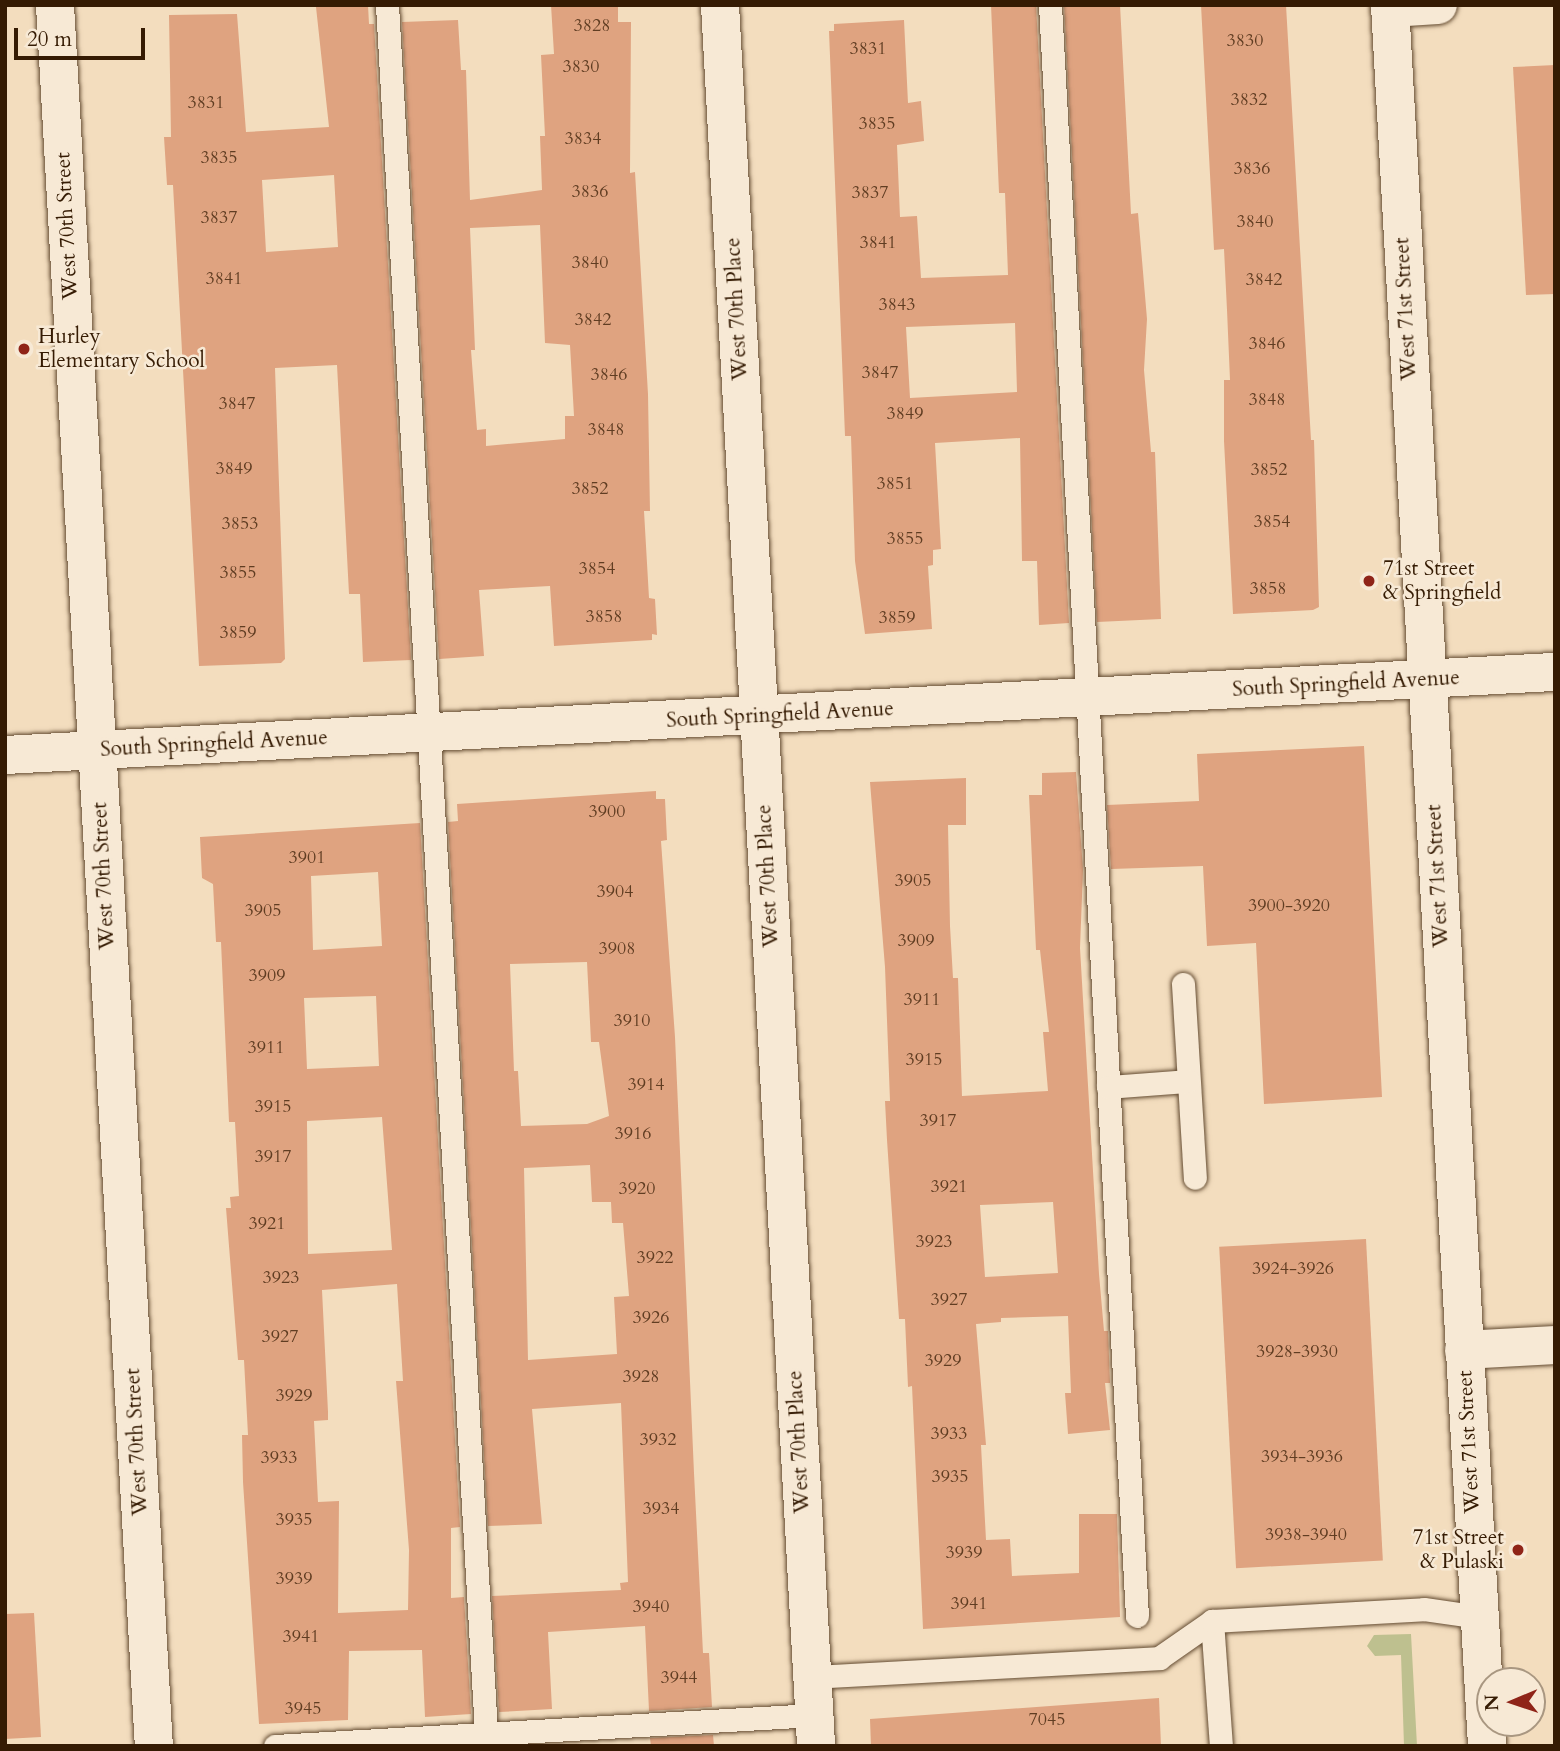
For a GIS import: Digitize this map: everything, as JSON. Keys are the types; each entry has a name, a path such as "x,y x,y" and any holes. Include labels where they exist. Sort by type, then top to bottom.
{"street":[{"name":"West 70th Street","path":"55,5 154,1746"},
{"name":"West 70th Place","path":"720,5 815,1731"},
{"path":"1390,7 1438,5"},
{"name":"West 71st Street","path":"1390,7 1488,1746"},
{"name":"South Springfield Avenue","path":"5,755 1555,672"},
{"path":"1464,1350 1555,1345"}],"lane":[{"path":"387,5 486,1733"},
{"path":"1050,5 1137,1616"},
{"path":"1183,984 1195,1178"},
{"path":"1108,1087 1188,1081"},
{"path":"812,1677 1159,1658 1212,1621 1424,1609 1480,1618"},
{"path":"1212,1621 1221,1746"},
{"path":"275,1746 405,1742 486,1733 588,1737 815,1731"}],"green space":[{"path":"1411,1634 1417,1746 1404,1746 1401,1655 1375,1656 1367,1646 1374,1635"}],"building":[{"path":"368,5 369,24 374,24 411,660 363,662 360,594 349,594 337,365 275,368 285,659 281,663 199,666 173,185 167,185 164,137 171,137 169,15 237,14 246,132 329,127 316,7","holes":["334,175 338,247 266,252 262,180"]},
{"path":"551,5 618,5 618,22 631,22 630,173 635,172 648,394 650,511 644,511 649,598 655,599 657,635 652,634 652,640 554,646 550,586 479,590 484,656 439,659 402,22 458,20 461,70 466,70 470,200 542,190 540,136 545,136 541,55 554,54","holes":["540,225 545,343 570,345 574,416 565,416 565,439 486,446 486,429 477,430 471,350 475,350 470,228"]},
{"path":"991,5 1036,5 1069,623 1039,625 1037,561 1022,561 1020,438 935,443 941,549 933,550 933,565 928,566 932,629 865,634 855,561 851,436 845,436 829,31 834,31 834,24 904,20 908,103 921,101 924,141 897,145 900,217 917,216 921,278 1008,275 1005,193 999,193","holes":["1015,323 1017,392 910,398 906,327"]},
{"path":"1064,5 1120,5 1131,214 1138,213 1147,319 1144,370 1151,452 1155,452 1161,619 1097,622"},
{"path":"1201,5 1286,5 1311,440 1314,440 1319,607 1313,610 1233,614 1224,441 1224,380 1230,380 1224,249 1214,250"},
{"path":"1555,65 1555,294 1526,295 1513,67"},
{"path":"1364,746 1382,1097 1264,1104 1256,943 1207,946 1203,866 1111,869 1107,805 1199,801 1197,754"},
{"path":"1076,772 1083,870 1080,948 1099,1274 1104,1331 1108,1331 1110,1383 1105,1383 1110,1430 1068,1434 1065,1393 1071,1393 1068,1316 1001,1318 1001,1322 976,1324 986,1445 981,1445 986,1540 1010,1539 1012,1576 1079,1573 1079,1514 1117,1514 1120,1617 923,1629 912,1386 908,1387 905,1319 899,1319 887,1140 885,1101 890,1101 885,967 870,782 966,778 966,825 948,825 950,926 953,978 958,978 962,1096 1048,1091 1043,1032 1049,1032 1040,950 1036,950 1029,795 1042,795 1042,773","holes":["1053,1202 1058,1273 985,1277 980,1205"]},
{"path":"656,791 656,799 665,799 667,840 661,841 675,1037 703,1653 709,1653 712,1707 649,1711 645,1626 548,1632 552,1709 499,1712 492,1596 621,1590 620,1583 628,1582 621,1403 532,1409 542,1524 488,1526 448,822 458,821 457,804","holes":["587,962 591,1042 599,1042 609,1116 587,1124 521,1126 518,1071 514,1071 510,964","590,1165 592,1202 611,1202 612,1223 623,1223 629,1296 614,1297 617,1354 528,1360 524,1168"]},
{"path":"420,823 460,1527 451,1528 451,1598 464,1597 471,1714 425,1717 422,1650 349,1651 348,1720 259,1724 243,1482 242,1435 248,1435 244,1360 238,1360 226,1208 231,1208 230,1197 239,1196 235,1122 229,1122 221,942 216,942 213,884 202,878 200,837","holes":["378,872 382,946 313,950 311,876","376,996 379,1066 307,1069 304,998","382,1117 392,1250 308,1254 307,1121","397,1284 403,1381 396,1381 409,1550 408,1610 338,1613 339,1501 318,1502 314,1421 328,1420 322,1290"]},
{"path":"1366,1239 1383,1561 1236,1568 1219,1247"},
{"path":"34,1613 41,1737 5,1739 5,1614"},
{"path":"1159,1698 1161,1746 871,1746 870,1719"},
{"path":"713,1735 714,1746 651,1746 650,1738"}],"place":[{"name":"Hurley Elementary School","path":"24,349"},
{"name":"71st Street & Springfield","path":"1369,581"},
{"name":"71st Street & Pulaski","path":"1518,1550"}]}
